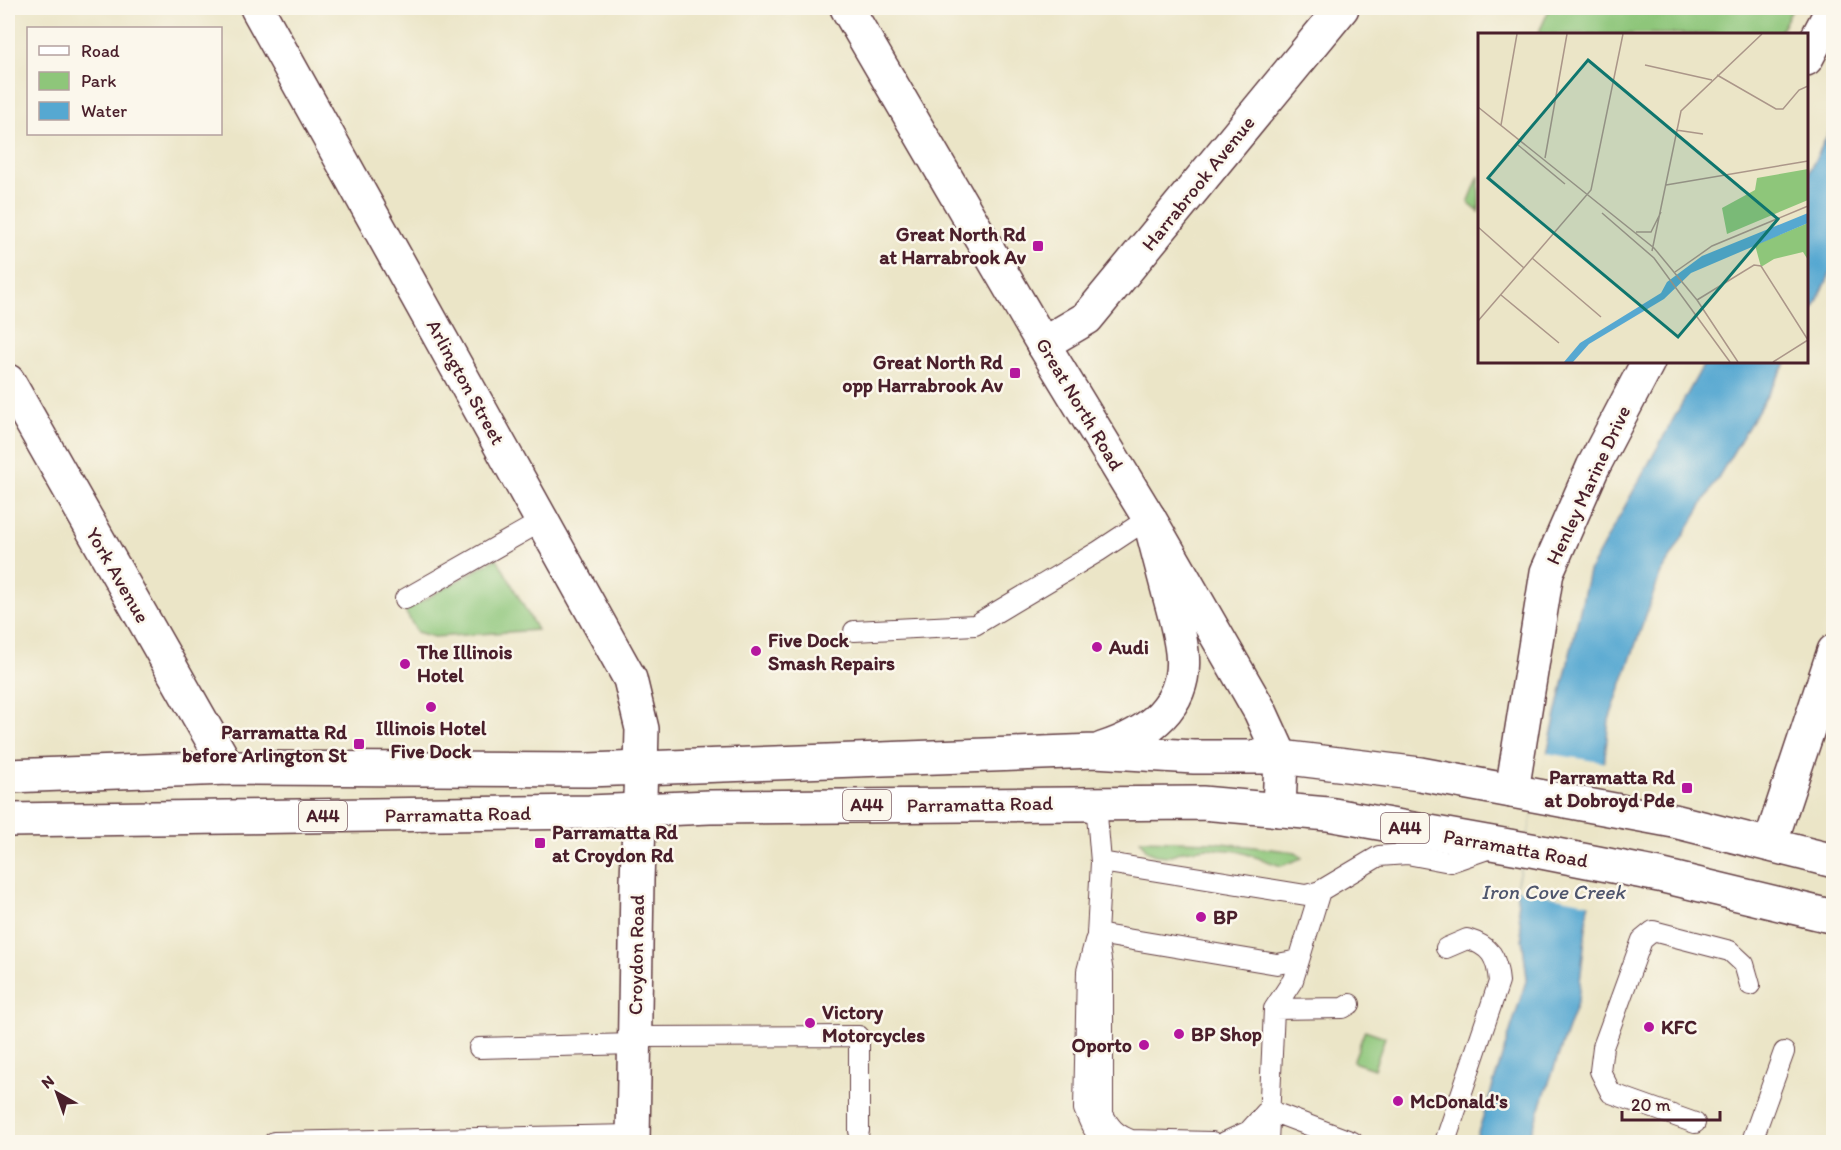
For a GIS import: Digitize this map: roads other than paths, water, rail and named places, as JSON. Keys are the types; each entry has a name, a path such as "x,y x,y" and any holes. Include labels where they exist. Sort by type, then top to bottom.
{"main road":[{"name":"Arlington Street","path":"257,8 630,679 642,729 641,767"},
{"name":"Great North Road","path":"847,8 1043,345 1149,518 1260,711 1281,757 1279,810"},
{"name":"Harrabrook Avenue","path":"1043,345 1087,318 1342,8"},
{"path":"1808,55 1833,8"},
{"name":"Henley Marine Drive","path":"1526,794 1547,572 1593,467 1647,363"},
{"name":"York Avenue","path":"8,381 228,768"},
{"path":"1095,751 1122,742 1149,727 1163,715 1175,699 1182,677 1178,626 1149,518"},
{"path":"1770,844 1833,651"},
{"path":"8,776 228,768 588,770 1095,751 1194,757 1281,757 1420,774 1674,821 1833,861"},
{"name":"Croydon Road","path":"633,1139 641,767"},
{"name":"Parramatta Road","path":"8,820 710,807 1202,803 1328,814 1659,875 1833,917"}],"lane":[{"path":"854,632 975,625 1099,551 1149,518"},
{"path":"405,599 542,521"},
{"path":"1096,803 1101,862 1097,934 1103,973 1103,1114 1109,1127 1119,1135 1131,1140 1212,1143"},
{"path":"1101,862 1306,896 1320,891 1379,856 1407,854 1450,862 1516,848"},
{"path":"1268,1143 1274,1008 1293,980 1320,891"},
{"path":"1695,1123 1611,1093 1600,1071 1603,1047 1642,940 1653,932 1730,951 1744,964 1750,985"},
{"path":"1097,934 1277,964 1299,960"},
{"path":"1097,934 1087,971 1084,1109 1090,1125 1102,1143"},
{"path":"1445,1143 1499,982 1498,967 1491,953 1481,943 1467,939 1446,948"},
{"path":"1274,1008 1343,1008 1350,1004"},
{"path":"480,1048 635,1041 859,1036 859,1131"},
{"path":"1755,1143 1753,1138 1784,1052"},
{"path":"1225,1143 1249,1131 1268,1110"},
{"path":"1268,1110 1353,1143"},
{"path":"274,1143 633,1139"}],"water":[{"path":"1833,124 1833,268 1808,320 1808,174"},
{"name":"Iron Cove Creek","path":"1704,363 1786,363 1660,575 1609,720 1578,1000 1528,1142 1475,1142 1527,978 1516,889 1589,571"}],"place":[{"name":"Great North Rd at Harrabrook Av","path":"1038,246"},
{"name":"Great North Rd opp Harrabrook Av","path":"1015,373"},
{"name":"Audi","path":"1097,647"},
{"name":"Five Dock Smash Repairs","path":"756,651"},
{"name":"The Illinois Hotel","path":"405,664"},
{"name":"Illinois Hotel Five Dock","path":"431,707"},
{"name":"Parramatta Rd before Arlington St","path":"359,744"},
{"name":"Parramatta Rd at Dobroyd Pde","path":"1687,788"},
{"name":"Parramatta Rd at Croydon Rd","path":"540,843"},
{"name":"BP","path":"1201,917"},
{"name":"Victory Motorcycles","path":"810,1023"},
{"name":"KFC","path":"1649,1027"},
{"name":"BP Shop","path":"1179,1034"},
{"name":"Oporto","path":"1144,1045"},
{"name":"McDonald's","path":"1398,1101"}]}
